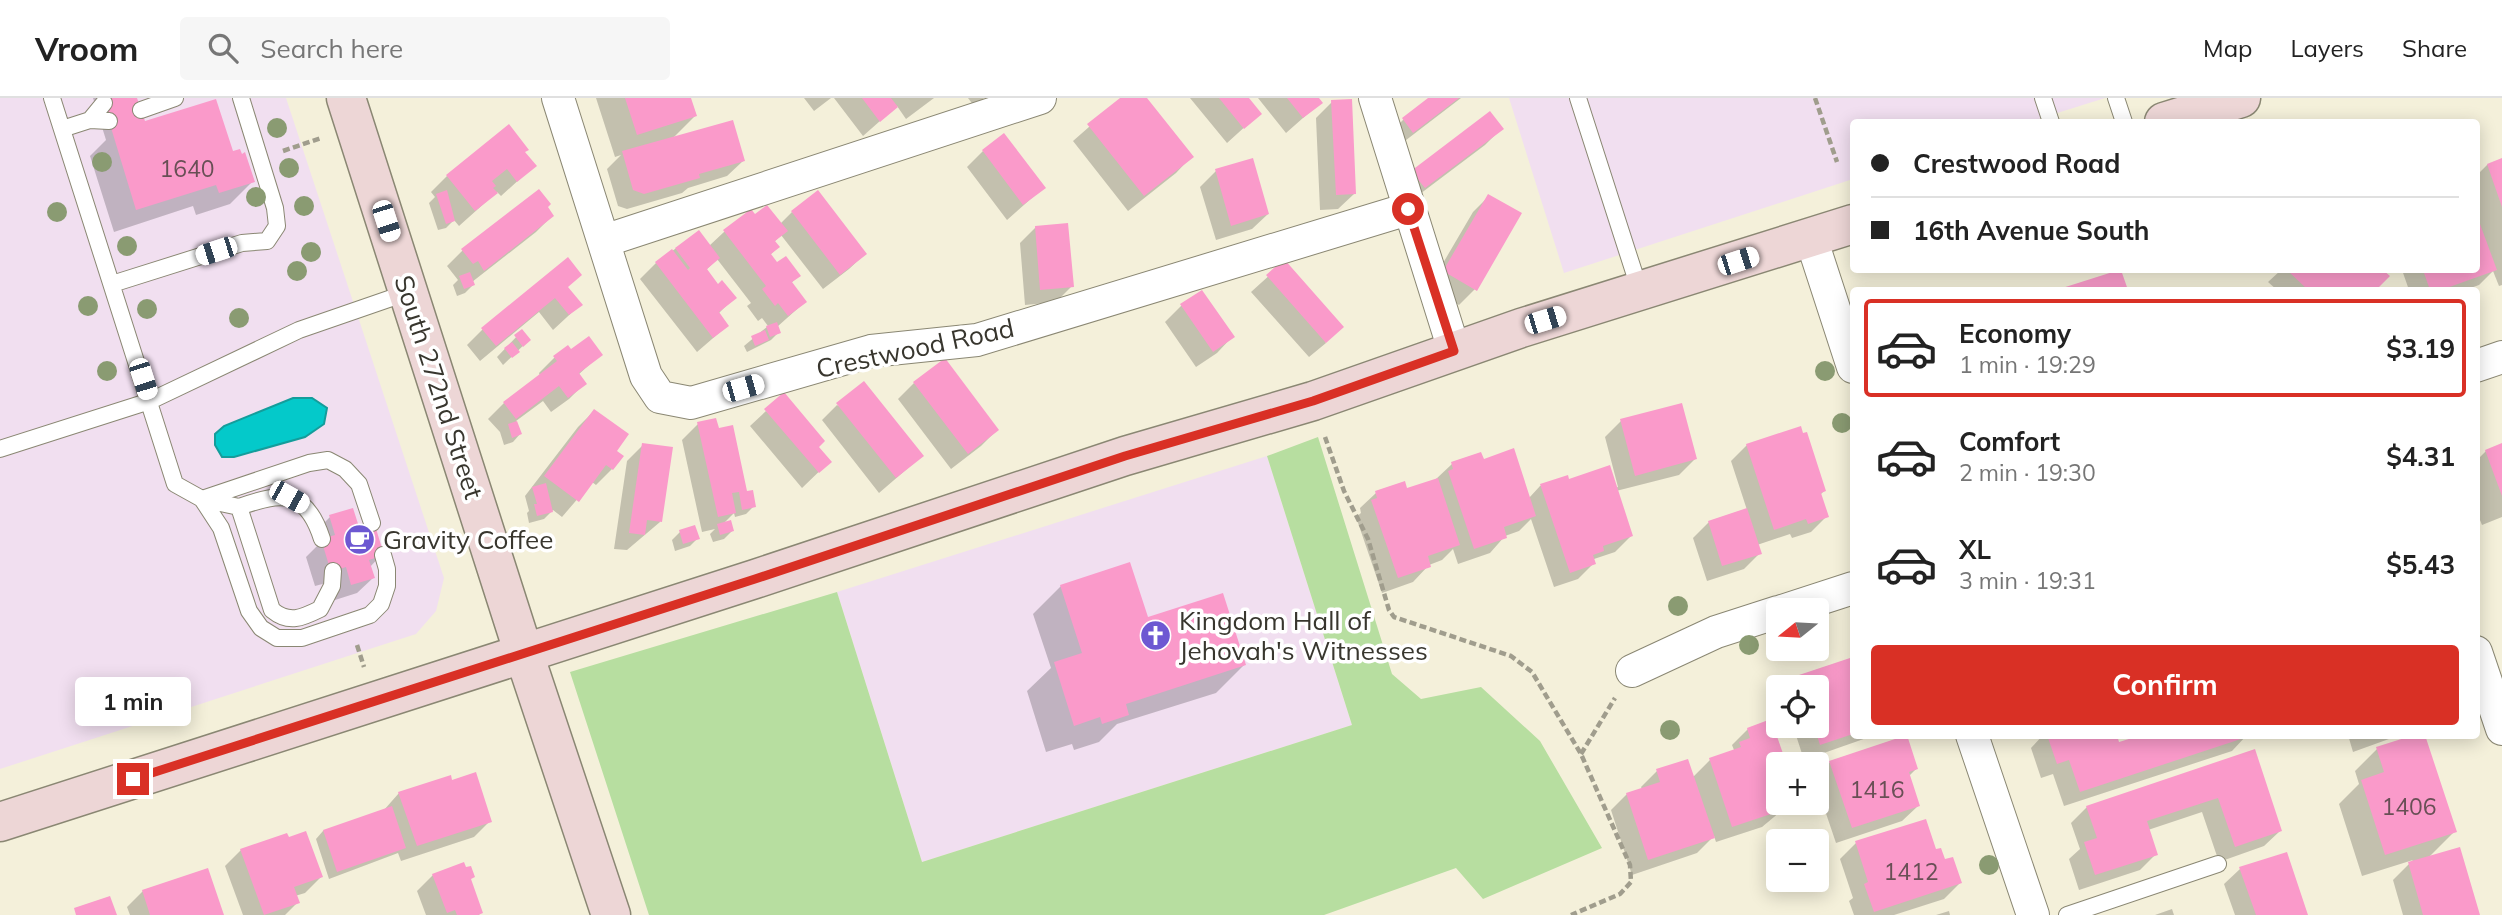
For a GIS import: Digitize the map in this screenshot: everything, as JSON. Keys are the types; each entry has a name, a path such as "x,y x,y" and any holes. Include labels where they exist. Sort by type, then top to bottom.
{"main road":[{"path":"2174,119 2241,98"},
{"name":"South 272nd Street","path":"349,105 524,654 611,915"},
{"path":"0,822 524,654 1125,456 1313,401 1454,351 1850,225"}],"street":[{"name":"Crestwood Road","path":"558,98 646,376 660,397 691,403 871,351 977,340 1408,209"},
{"path":"604,241 1040,98"},
{"path":"1375,98 1454,351"},
{"path":"1811,238 1850,358"},
{"path":"2480,365 2502,358"},
{"path":"1821,598 1850,589"},
{"path":"1632,671 1716,632 1766,616"},
{"path":"2480,664 2502,729"},
{"path":"1973,739 2032,915"}],"lane":[{"path":"52,98 175,484 202,499 239,507 273,496 289,497 306,506 317,520 323,539"},
{"path":"141,110 175,98"},
{"path":"112,284 242,243 267,241 277,226 275,208 241,98"},
{"path":"1578,98 1640,291"},
{"path":"2043,98 2051,119"},
{"path":"2116,98 2123,119"},
{"path":"90,120 104,103"},
{"path":"62,129 90,120 109,121"},
{"path":"0,449 150,401 299,330 409,292"},
{"path":"202,499 309,463 328,460 345,469 359,484 372,523"},
{"path":"202,499 221,528 249,611 261,628 277,639 302,638 370,615 381,604 387,586 387,569 383,555"},
{"path":"239,507 272,610 281,617 294,619 320,609 332,586 333,571"},
{"path":"2067,915 2218,864"}],"path":[{"path":"1815,98 1837,162"},
{"path":"259,158 349,105"},
{"path":"1313,401 1344,491 1368,539 1389,610 1394,617 1511,656 1532,672 1581,754 1630,865 1631,882 1620,894 1571,915"},
{"path":"1581,754 1632,671"}],"shaded area":[{"path":"0,98 286,98 444,578 436,611 416,634 0,769"},
{"path":"1509,98 2105,98 2038,119 1850,119 1850,180 1564,273"},
{"path":"1267,456 1352,725 922,862 837,592"}],"green space":[{"path":"1318,437 1392,674 1421,699 1481,687 1540,741 1602,848 1483,899 1456,868 1324,915 649,915 570,672 837,592 922,862 1352,725 1267,456"}],"water":[{"path":"293,398 312,398 327,408 324,424 305,437 234,457 222,457 215,445 215,434 224,426"}],"building":[{"path":"102,98 137,98 145,121 216,99 233,151 240,149 242,154 245,152 255,182 219,193 216,185 136,210"},
{"path":"625,98 691,98 697,116 637,135"},
{"path":"862,98 891,98 898,107 880,122"},
{"path":"1120,98 1147,98 1194,157 1144,196 1087,124"},
{"path":"1219,98 1249,98 1262,114 1244,129"},
{"path":"1287,98 1319,98 1323,103 1303,118"},
{"path":"1428,98 1459,98 1413,133 1402,118"},
{"path":"1352,99 1356,194 1336,195 1331,100"},
{"path":"1490,111 1504,129 1425,188 1411,171"},
{"path":"733,120 745,161 699,174 700,178 644,194 633,190 622,151"},
{"path":"509,124 529,150 525,152 537,166 517,182 507,169 492,181 496,186 493,188 498,193 475,211 446,175"},
{"path":"1004,133 1046,188 1023,205 982,150"},
{"path":"1253,158 1269,214 1231,226 1215,169"},
{"path":"2502,158 2502,207 2487,164"},
{"path":"539,189 551,204 548,207 554,216 484,271 478,261 473,264 461,249"},
{"path":"447,190 455,221 446,224 436,194"},
{"path":"818,190 867,254 840,275 791,211"},
{"path":"1488,194 1522,213 1477,291 1443,271"},
{"path":"767,205 788,231 775,241 780,247 771,254 777,262 786,256 801,276 792,282 807,302 788,316 778,303 775,306 762,289 766,286 723,230 751,209 755,214"},
{"path":"1068,223 1074,287 1040,290 1035,226"},
{"path":"2480,224 2497,270 2449,287 2429,287 2424,273 2480,273"},
{"path":"699,230 720,258 707,269 718,284 722,280 737,298 719,312 729,326 713,338 655,262 672,249 688,270 690,268 675,248"},
{"path":"568,257 582,275 568,287 583,305 569,315 555,298 496,346 481,328"},
{"path":"1284,259 1344,327 1326,343 1266,275"},
{"path":"470,272 475,285 464,289 459,276"},
{"path":"2110,273 2122,273 2127,287 2065,287"},
{"path":"2290,273 2386,273 2390,276 2379,287 2305,287"},
{"path":"1202,290 1235,337 1213,352 1180,304"},
{"path":"777,322 781,333 770,337 766,326"},
{"path":"522,329 531,340 523,347 514,335"},
{"path":"765,330 769,340 755,346 751,336"},
{"path":"589,336 603,355 579,373 587,384 568,398 559,386 516,419 503,402 557,361 553,356 568,345 571,349"},
{"path":"512,342 520,352 512,358 504,348"},
{"path":"945,358 999,430 968,454 913,382"},
{"path":"864,381 924,456 896,478 836,403"},
{"path":"784,392 825,441 819,447 832,462 819,473 764,409"},
{"path":"1682,403 1697,459 1635,476 1620,419"},
{"path":"594,409 629,434 617,451 624,456 613,470 606,465 579,502 544,476"},
{"path":"716,418 719,428 733,425 747,491 753,490 756,507 742,510 739,492 732,493 736,513 718,517 697,422"},
{"path":"517,421 522,434 512,438 508,424"},
{"path":"1801,426 1803,433 1807,432 1826,491 1821,493 1829,517 1808,524 1806,519 1774,530 1746,444"},
{"path":"642,443 673,447 662,522 647,520 645,535 629,533"},
{"path":"2502,443 2502,496 2485,450"},
{"path":"1514,448 1536,516 1504,527 1507,538 1474,549 1448,471 1453,469 1451,462 1481,452 1484,459"},
{"path":"1610,465 1633,536 1603,546 1604,551 1593,555 1596,564 1570,573 1540,484 1568,475 1569,479"},
{"path":"1438,478 1460,545 1428,556 1431,567 1398,578 1371,500 1377,498 1375,491 1405,481 1407,488"},
{"path":"546,483 553,512 537,516 532,487"},
{"path":"353,508 359,527 374,522 384,555 369,560 375,578 351,585 346,567 331,572 321,539 335,535 329,515"},
{"path":"1747,508 1762,554 1722,566 1708,521"},
{"path":"731,520 734,531 720,535 717,524"},
{"path":"695,525 700,539 683,544 679,530"},
{"name":"Kingdom Hall of Jehovah's Witnesses","path":"1130,562 1148,617 1223,593 1246,665 1126,704 1129,715 1102,724 1100,717 1074,726 1054,662 1082,653 1060,585"},
{"path":"1850,658 1850,735 1820,745 1818,738 1829,738 1829,675 1799,675"},
{"path":"1766,721 1766,738 1778,738 1782,752 1766,752 1768,815 1732,827 1709,758 1741,747 1739,742 1750,738 1747,728"},
{"path":"1895,739 1908,739 1918,769 1909,772 1920,806 1852,828 1829,761"},
{"path":"2048,739 2118,739 2119,742 2129,739 2241,739 2080,792 2069,760 2057,764"},
{"path":"2401,739 2426,739 2457,832 2385,855 2361,780 2384,772 2376,747"},
{"path":"2255,749 2282,831 2235,847 2218,798 2147,821 2158,855 2095,875 2084,842 2097,838 2086,806"},
{"path":"1688,759 1715,838 1648,860 1626,793 1660,782 1656,769"},
{"path":"476,772 492,822 417,846 398,792 451,775 452,780"},
{"path":"392,806 406,848 337,872 323,830"},
{"path":"1926,819 1936,849 1941,848 1945,859 1953,857 1962,883 1874,912 1864,884 1868,882 1855,841"},
{"path":"306,831 323,877 294,887 300,903 264,915 240,849 287,833 289,837"},
{"path":"2460,847 2480,915 2423,915 2408,862"},
{"path":"2287,852 2308,915 2256,915 2239,867"},
{"path":"464,862 466,867 471,866 475,877 471,879 483,913 478,915 457,915 455,910 447,913 432,874"},
{"path":"208,868 224,915 150,915 142,890"},
{"path":"110,896 117,915 76,915 74,908"}],"place":[{"name":"Gravity Coffee","path":"360,539"},
{"name":"Kingdom Hall of Jehovah's Witnesses","path":"1156,635"}],"route":[{"path":"133,779 550,646 1125,456 1313,401 1454,351 1408,209"}]}
